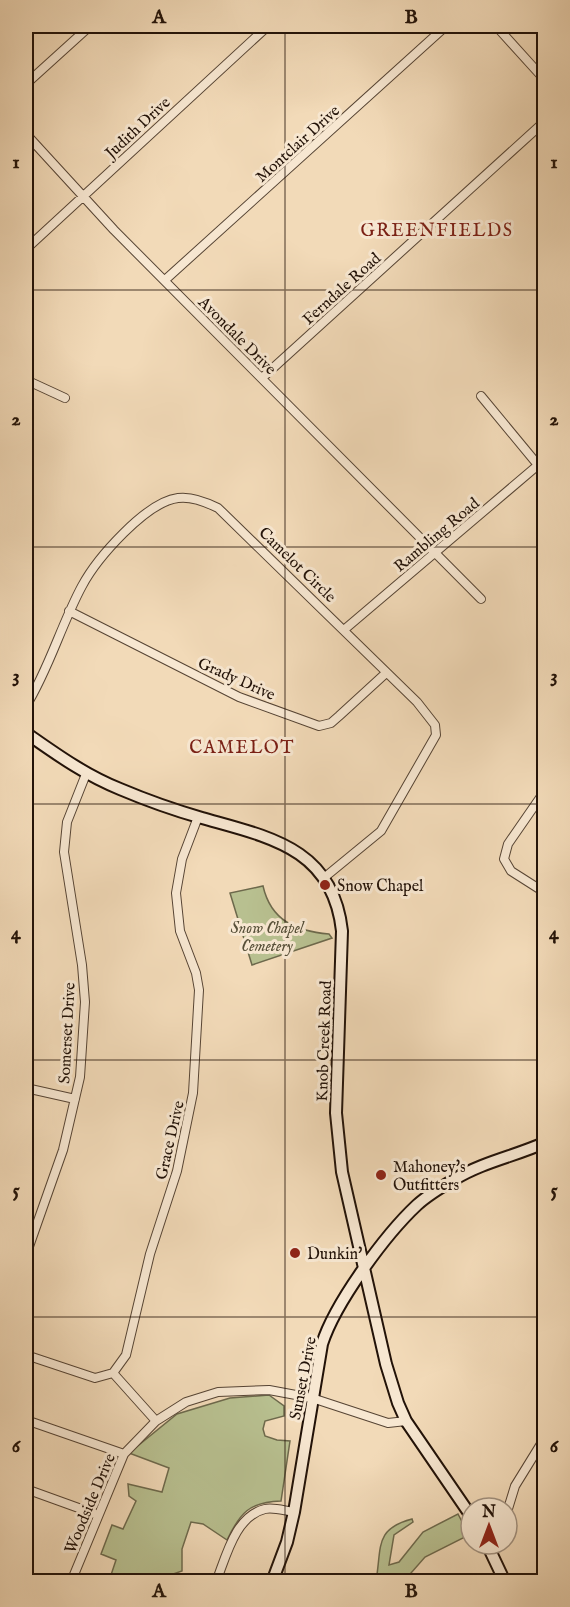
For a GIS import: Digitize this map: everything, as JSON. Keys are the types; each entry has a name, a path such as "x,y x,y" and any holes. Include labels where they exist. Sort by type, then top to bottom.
{"main road":[{"name":"Knob Creek Road","path":"26,733 86,774 198,817 288,845 325,877 337,904 342,931 336,1113 342,1172 366,1268 386,1365 406,1421 459,1498"},
{"name":"Sunset Drive","path":"272,1581 288,1542 322,1344 329,1321 366,1268 418,1203 481,1166 544,1143"},
{"path":"493,1556 505,1581"}],"street":[{"path":"26,84 90,26"},
{"name":"Judith Drive","path":"26,249 268,26"},
{"name":"Montclair Drive","path":"165,280 446,26"},
{"path":"496,26 544,79"},
{"name":"Ferndale Road","path":"262,378 544,122"},
{"name":"Avondale Drive","path":"26,134 114,230 481,599"},
{"path":"26,380 65,398"},
{"path":"480,396 541,462"},
{"name":"Rambling Road","path":"345,629 541,462"},
{"name":"Camelot Circle","path":"26,706 40,684 69,611 84,582 130,528 155,505 180,498 204,502 231,517 345,629 427,713 435,725 436,735 381,831 325,877"},
{"name":"Grady Drive","path":"69,611 239,697 319,726 331,723 386,673"},
{"name":"Somerset Drive","path":"26,1255 63,1150 80,1077 85,1002 82,965 64,852 64,836 86,774"},
{"path":"544,792 512,838 504,859 517,876 544,892"},
{"name":"Grace Drive","path":"113,1373 126,1355 150,1254 177,1171 190,1111 199,990 196,973 180,931 176,893 182,859 198,817"},
{"path":"26,1088 75,1099"},
{"path":"26,1355 84,1375 95,1377 113,1373 156,1421"},
{"name":"Woodside Drive","path":"71,1581 124,1454 156,1421 186,1402 218,1392 269,1390 312,1398 388,1423 406,1421"},
{"path":"26,1419 124,1454"},
{"path":"512,1496 515,1485 544,1439"},
{"path":"26,1489 98,1515"},
{"path":"216,1581 238,1530 246,1520 266,1509 294,1512"}],"green space":[{"name":"Snow Chapel Cemetery","path":"263,886 272,908 279,916 296,927 329,934 332,938 252,965 230,893"},
{"path":"269,1395 284,1406 284,1416 265,1421 263,1429 265,1436 290,1441 281,1501 261,1504 247,1511 236,1523 227,1540 203,1524 191,1522 182,1549 182,1571 167,1576 164,1581 109,1581 116,1560 101,1554 112,1525 123,1529 136,1501 129,1496 128,1484 162,1492 169,1468 129,1453 177,1414 230,1398"},
{"path":"458,1514 459,1516 459,1540 425,1557 404,1581 376,1581 380,1549 385,1534 400,1523 412,1519 413,1522 394,1535 389,1565 399,1562 423,1532"}],"place":[{"name":"Snow Chapel","path":"325,885"},
{"name":"Mahoney's Outfitters","path":"381,1175"},
{"name":"Dunkin'","path":"295,1253"}],"district":[{"name":"GREENFIELDS","path":"437,230"},
{"name":"CAMELOT","path":"242,747"}]}
